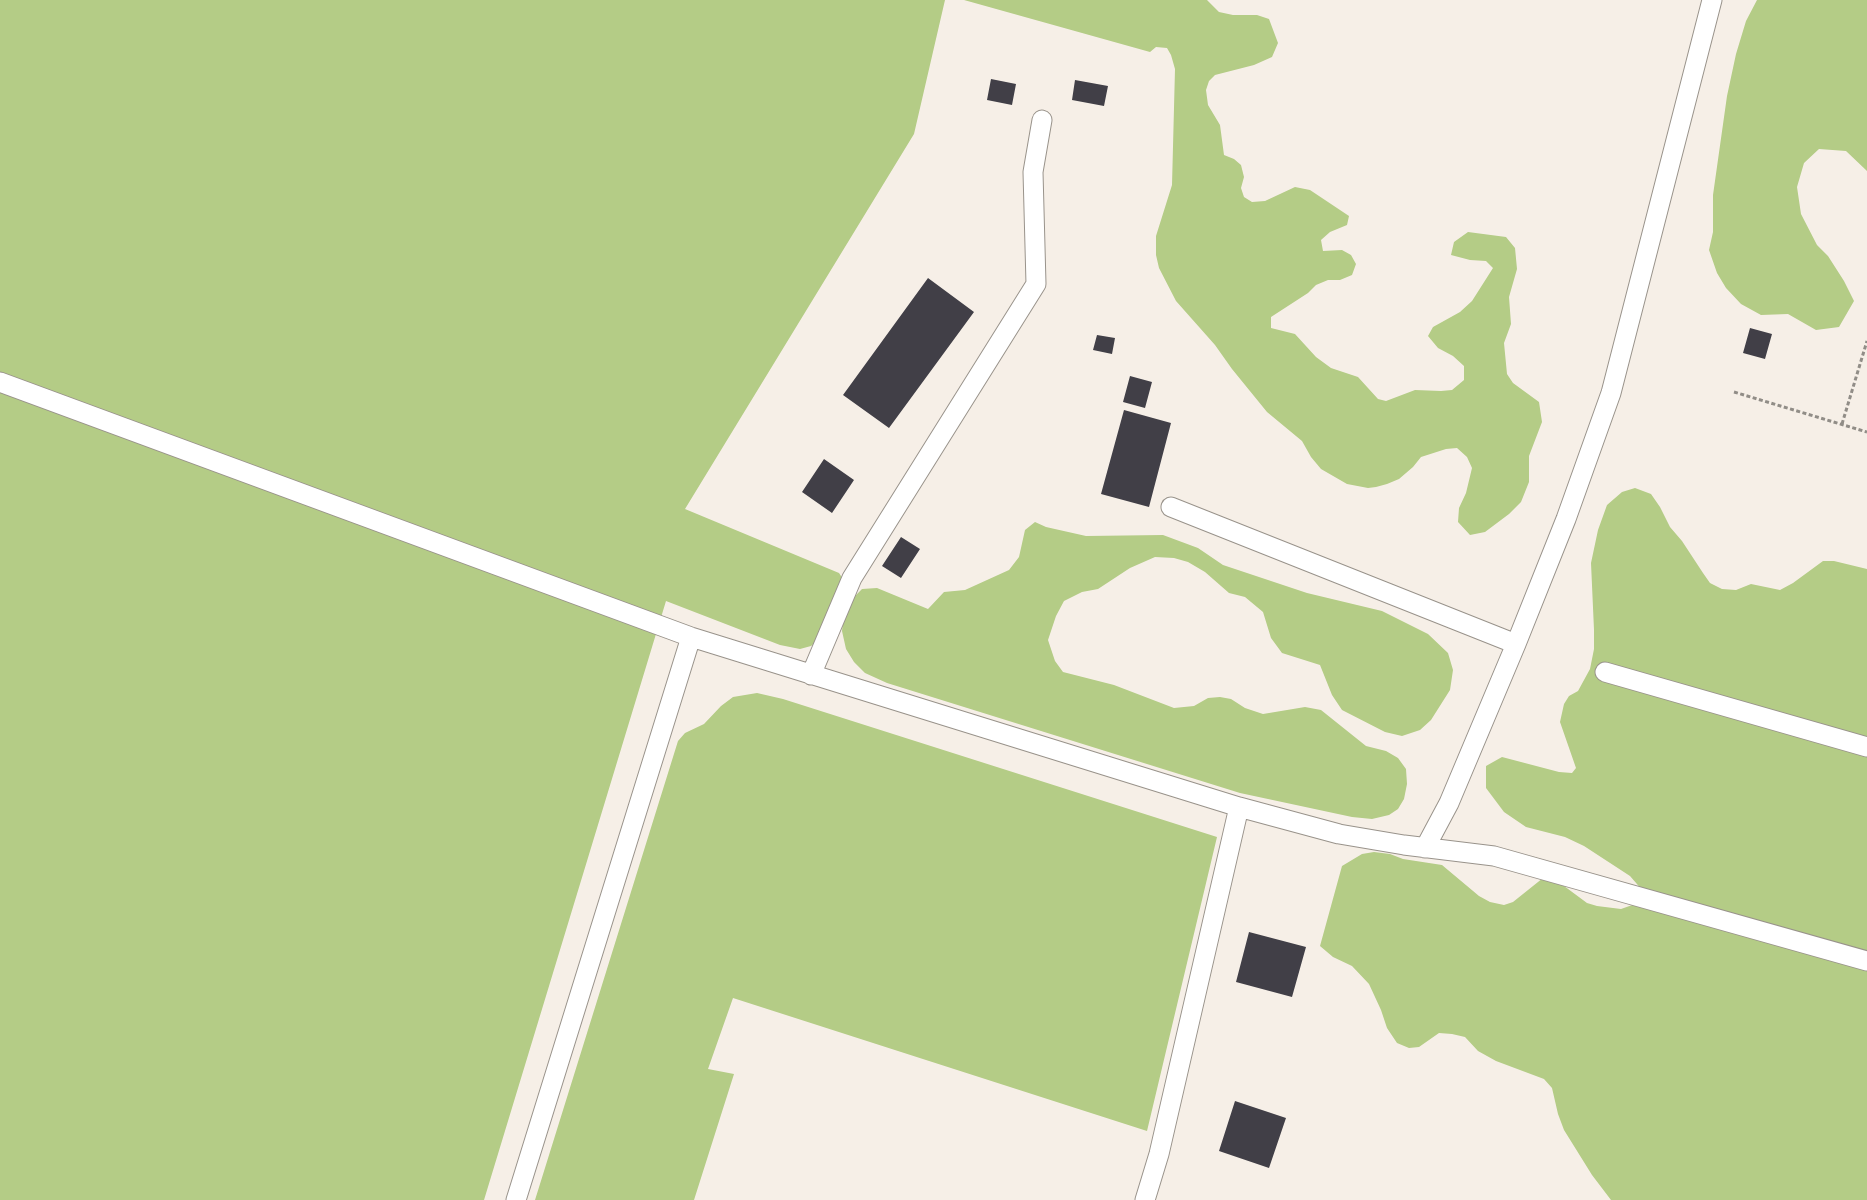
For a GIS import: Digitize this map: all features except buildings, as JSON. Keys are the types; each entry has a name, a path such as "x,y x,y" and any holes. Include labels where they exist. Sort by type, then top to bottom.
{"lane":[{"path":"1425,848 1449,803 1516,644 1566,519 1611,393 1712,0"},
{"path":"811,675 852,578 1036,284 1033,172 1042,120"},
{"path":"0,382 691,637 811,675 1239,807 1339,834 1425,848 1494,856 1867,960"},
{"path":"1170,507 1516,644"},
{"path":"516,1200 691,637"},
{"path":"1605,672 1867,747"},
{"path":"1145,1200 1159,1154 1239,807"}],"path":[{"path":"1842,424 1867,341"},
{"path":"1734,392 1867,432"}],"green space":[{"path":"0,0 945,0 914,134 685,509 839,573 843,579 817,641 811,646 800,649 780,645 666,601 484,1200 0,1200"},
{"path":"964,0 1207,0 1219,12 1233,15 1257,15 1269,19 1278,43 1272,57 1254,65 1215,75 1209,81 1206,90 1208,105 1220,125 1224,155 1234,159 1241,165 1244,177 1241,188 1244,197 1252,202 1265,201 1295,187 1310,190 1349,216 1347,225 1330,232 1321,240 1323,251 1342,250 1351,255 1356,264 1352,275 1340,280 1328,280 1316,285 1308,293 1271,317 1271,328 1295,334 1316,357 1331,368 1358,377 1378,399 1386,401 1415,390 1452,390 1464,380 1464,366 1453,356 1438,348 1428,336 1433,327 1460,312 1472,301 1493,268 1486,261 1470,260 1451,255 1454,242 1468,232 1506,237 1515,248 1517,269 1509,297 1511,324 1504,343 1507,374 1513,383 1539,402 1542,422 1529,456 1529,482 1521,502 1509,514 1485,532 1470,535 1458,522 1459,508 1466,493 1472,468 1467,457 1457,448 1446,449 1421,457 1399,479 1376,487 1368,488 1347,484 1321,469 1311,457 1302,441 1267,412 1215,345 1176,301 1159,268 1156,255 1156,236 1172,185 1175,69 1167,48 1156,47 1150,52"},
{"path":"1757,0 1867,0 1867,171 1846,151 1819,149 1804,163 1797,187 1801,214 1817,245 1828,256 1854,301 1839,327 1816,330 1788,314 1761,315 1741,304 1726,288 1717,273 1709,250 1713,232 1713,195 1727,96 1736,54 1746,21"},
{"path":"1635,488 1651,494 1670,527 1682,541 1710,583 1722,589 1736,590 1751,584 1780,590 1823,561 1834,561 1867,569 1867,1200 1611,1200 1592,1175 1564,1130 1552,1088 1544,1079 1496,1061 1478,1051 1465,1037 1439,1033 1419,1047 1409,1048 1397,1043 1387,1028 1369,984 1352,966 1333,957 1320,946 1342,866 1362,854 1374,852 1442,865 1479,896 1490,902 1504,905 1513,902 1543,878 1560,883 1587,903 1597,906 1621,909 1638,903 1643,891 1630,876 1584,846 1565,837 1526,827 1504,812 1486,788 1486,766 1502,757 1559,772 1572,773 1576,768 1560,722 1564,704 1569,696 1578,691 1590,669 1594,649 1591,563 1598,530 1607,505 1622,492"},
{"path":"1035,522 1046,527 1086,536 1163,535 1198,548 1223,565 1307,593 1382,611 1428,634 1448,653 1453,670 1450,690 1431,720 1420,730 1402,736 1385,732 1342,710 1332,695 1320,665 1282,653 1271,638 1263,612 1245,597 1229,593 1205,572 1188,562 1174,558 1155,557 1130,568 1098,589 1082,592 1064,601 1056,616 1048,640 1055,661 1063,672 1114,685 1174,708 1194,706 1208,698 1220,697 1231,699 1245,708 1263,714 1305,707 1321,710 1366,746 1386,751 1398,758 1406,769 1407,784 1404,799 1398,809 1389,815 1372,819 1352,817 1240,793 887,683 865,673 854,662 846,649 842,631 844,614 852,599 862,589 877,588 928,609 944,592 965,590 1009,570 1019,557 1025,530"},
{"path":"757,693 783,699 1217,837 1147,1131 733,998 708,1069 734,1074 694,1200 535,1200 678,741 685,733 704,724 721,706 733,697"}]}
